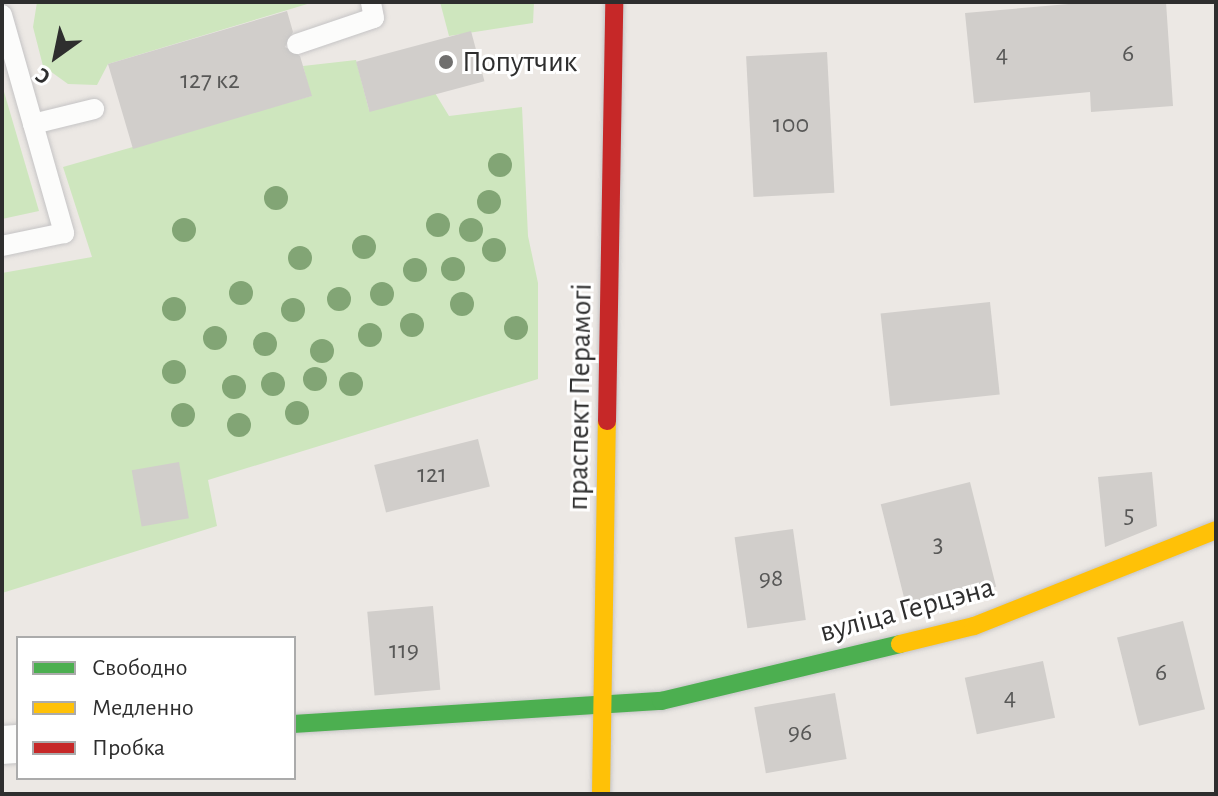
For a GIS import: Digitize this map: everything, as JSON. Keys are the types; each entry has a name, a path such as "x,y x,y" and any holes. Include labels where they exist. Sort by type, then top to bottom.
{"street":[{"name":"праспект Перамогі","path":"601,794 614,2"},
{"name":"вуліца Герцэна","path":"296,724 661,701 974,626 1216,530"}],"lane":[{"path":"297,44 374,18 371,2"},
{"path":"2,15 64,233 2,246"},
{"path":"33,124 94,109"}],"green space":[{"path":"37,2 314,2 108,64 97,85 68,84 43,66 33,27"},
{"path":"440,2 534,2 533,23 449,36"},
{"path":"356,60 369,110 435,93 449,116 522,107 528,236 538,283 538,379 208,480 217,526 2,593 2,273 92,257 63,167 311,96 303,66"},
{"path":"2,85 39,211 2,219"}],"building":[{"path":"1092,2 1166,2 1173,106 1091,112 1090,92 974,103 965,13"},
{"path":"287,11 293,32 285,47 300,56 312,96 133,149 108,64"},
{"path":"471,31 484,81 370,112 356,62"},
{"path":"827,52 834,193 753,197 746,56"},
{"path":"990,302 1000,394 890,406 881,313"},
{"path":"478,439 490,487 386,512 374,465"},
{"path":"179,462 189,518 142,526 132,470"},
{"path":"1152,472 1157,526 1105,547 1098,477"},
{"path":"970,482 996,587 907,609 881,504"},
{"path":"793,529 806,620 747,628 735,537"},
{"path":"433,606 440,690 375,695 367,612"},
{"path":"1183,621 1205,709 1139,726 1117,637"},
{"path":"1043,661 1055,718 977,734 965,678"},
{"path":"835,693 847,759 766,773 754,707"}],"traffic: fast":[{"path":"296,724 661,701 900,644"}],"traffic: slow":[{"path":"601,794 607,421"},
{"path":"900,644 974,626 1216,530"}],"traffic: jam":[{"path":"607,421 614,2"}],"place":[{"name":"Попутчик","path":"446,62"}]}
